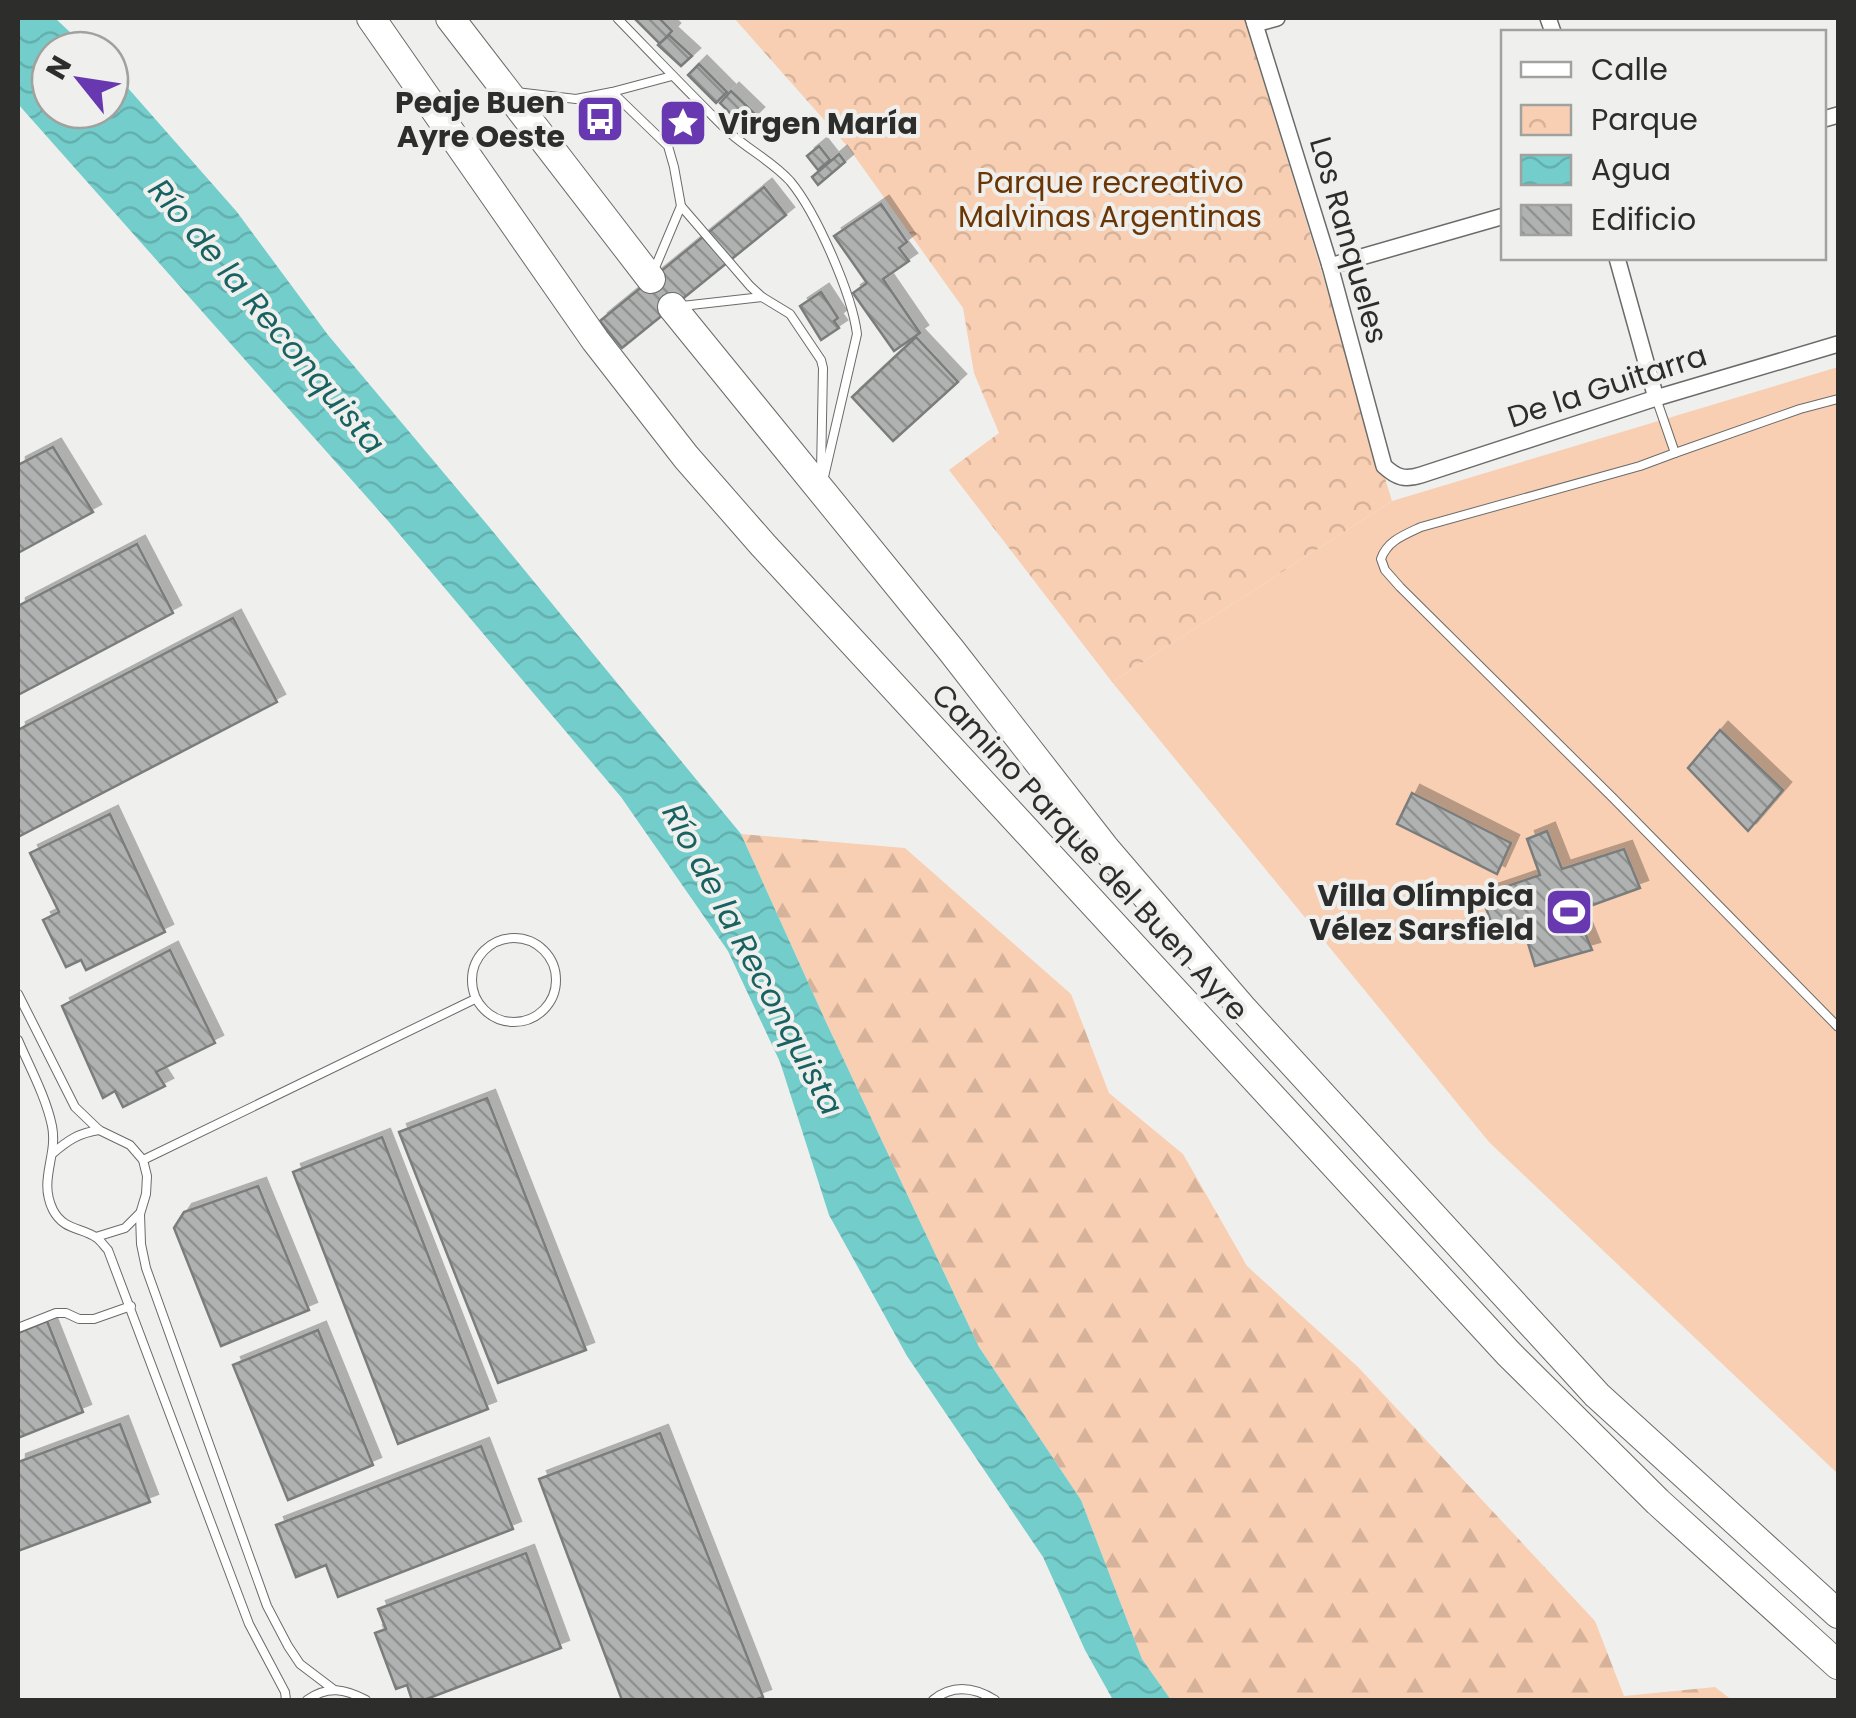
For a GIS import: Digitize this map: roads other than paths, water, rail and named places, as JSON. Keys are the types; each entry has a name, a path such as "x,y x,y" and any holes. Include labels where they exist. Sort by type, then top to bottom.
{"highway":[{"name":"Camino Parque del Buen Ayre","path":"371,18 595,340 686,457 763,545 1508,1353 1658,1502 1838,1665"},
{"path":"450,18 651,279"},
{"name":"Camino Parque del Buen Ayre","path":"672,307 1105,848 1244,1010 1597,1395 1838,1614"}],"street":[{"path":"1254,21 1277,18"},
{"name":"Los Ranqueles","path":"1254,21 1330,266 1384,466 1394,475"},
{"path":"1330,266 1501,217"},
{"path":"1618,260 1656,398"},
{"name":"De la Guitarra","path":"1394,475 1406,479 1421,475 1656,398 1838,344"}],"lane":[{"path":"618,19 734,136 788,179 823,236 855,316 857,334 821,490"},
{"path":"506,91 576,99 672,76"},
{"path":"612,92 668,146 681,206 750,286 790,314 822,360 821,490"},
{"path":"651,279 681,206"},
{"path":"672,307 762,297"},
{"path":"1656,398 1676,453"},
{"path":"1838,400 1800,409 1640,466 1421,527 1385,548 1381,560 1400,587 1838,1028"},
{"path":"522,938 544,951 552,962 555,991 538,1015 510,1023 484,1011 476,999 472,973 476,960 496,942 522,938"},
{"path":"18,994 75,1107 100,1130 130,1145 143,1160 147,1176 140,1214 146,1268 267,1606 300,1664 333,1689 366,1700"},
{"path":"143,1160 476,999"},
{"path":"18,1040 53,1130 46,1174 53,1209 61,1221 96,1237 108,1250 249,1624 286,1700"},
{"path":"52,1154 69,1139 100,1130"},
{"path":"96,1237 124,1228 140,1214"},
{"path":"18,1328 56,1313 94,1319 130,1306"},
{"path":"933,1700 943,1692 964,1688 995,1700"},
{"path":"308,1700 333,1689"}],"water":[{"name":"Río de la Reconquista","path":"18,18 55,18 68,30 30,30 30,118 18,104"},
{"name":"Río de la Reconquista","path":"130,90 237,212 328,335 741,834 979,1347 1081,1500 1142,1659 1171,1700 1113,1700 1085,1650 1043,1557 907,1356 829,1215 780,1062 728,951 621,797 389,522 41,130 130,130"}],"place":[{"name":"Peaje Buen Ayre Oeste","path":"600,119"},
{"name":"Virgen María","path":"683,123"},
{"name":"Villa Olímpica Vélez Sarsfield","path":"1569,912"}],"park label":[{"name":"Parque recreativo Malvinas Argentinas","path":"1110,199"}]}
